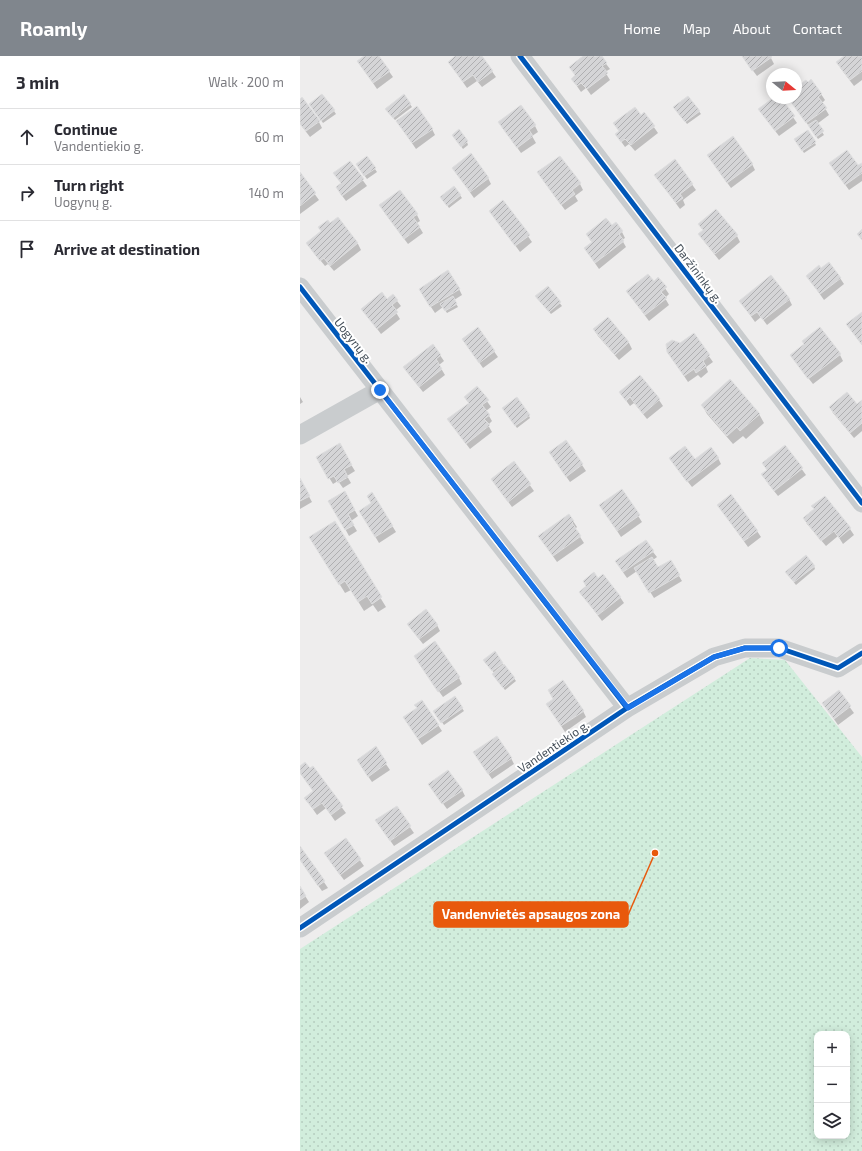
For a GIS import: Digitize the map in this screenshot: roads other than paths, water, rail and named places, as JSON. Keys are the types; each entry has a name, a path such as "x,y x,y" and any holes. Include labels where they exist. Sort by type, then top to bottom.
{"street":[{"name":"Daržininkų g.","path":"520,56 862,502"},
{"name":"Uogynų g.","path":"300,287 628,708"},
{"path":"300,435 380,390"},
{"name":"Vandentiekio g.","path":"300,928 628,708 714,657 745,648 779,648 838,668 862,652"}],"place":[{"name":"Vandenvietės apsaugos zona","path":"655,853"}]}
